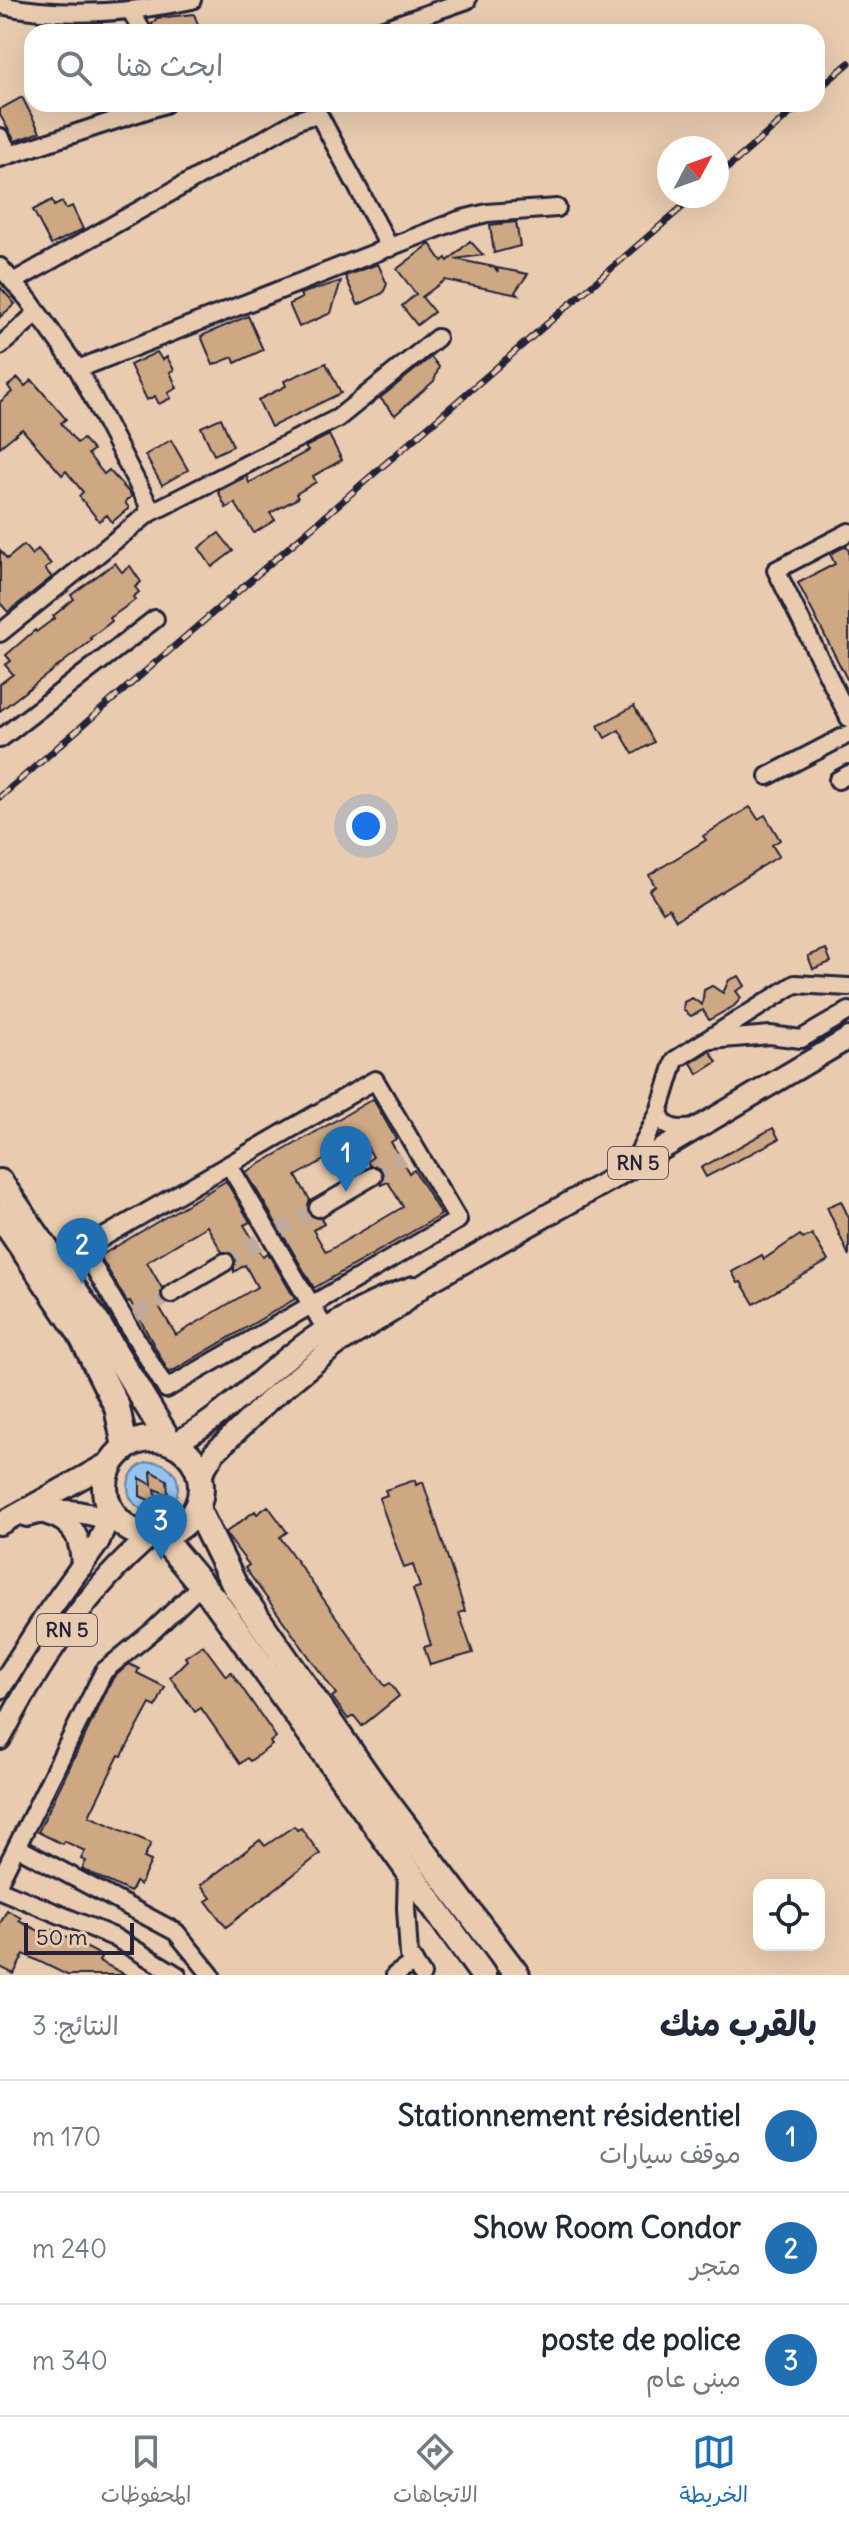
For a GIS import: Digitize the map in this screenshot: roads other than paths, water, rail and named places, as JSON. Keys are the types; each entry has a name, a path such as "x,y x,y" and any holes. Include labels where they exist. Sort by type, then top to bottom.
{"highway":[{"path":"0,1182 96,1321 159,1396 172,1442 195,1462 202,1487 197,1509 182,1526 156,1535 141,1534 112,1514 106,1480 118,1454 117,1407 87,1346 0,1215"},
{"path":"118,1454 146,1439 172,1442"},
{"path":"197,1509 235,1586 373,1784 517,1975"},
{"path":"156,1535 202,1584 483,1975"}],"main road":[{"name":"RN 5","path":"200,1476 214,1453 269,1400 335,1346 394,1310 425,1284 849,1038"},
{"name":"RN 5","path":"172,1442 225,1411 326,1330 385,1296 425,1284"},
{"path":"0,1524 118,1454"},
{"path":"0,1524 50,1511 112,1514"},
{"path":"31,1514 48,1514 69,1524 80,1540 82,1566"},
{"name":"RN 5","path":"0,1688 47,1614 98,1543 112,1514"},
{"name":"RN 5","path":"0,1739 27,1688 68,1628 126,1559 156,1535"}],"street":[{"path":"0,5 39,11 130,10 192,0"},
{"path":"398,24 467,0"},
{"path":"130,10 138,24"},
{"path":"0,137 5,156 140,112"},
{"path":"13,282 310,116 320,117 390,248"},
{"path":"78,369 459,220 487,213 557,208"},
{"path":"0,267 78,369 148,504 148,514"},
{"path":"0,346 37,313"},
{"path":"0,633 148,514 338,418 437,338"},
{"path":"849,532 776,570 849,718"},
{"path":"0,739 155,619"},
{"path":"768,776 849,734"},
{"path":"632,1166 659,1112 675,1060 795,984 849,987"},
{"path":"704,1041 770,1035 801,1039 849,1011"},
{"path":"375,1080 410,1154 458,1220 159,1396 131,1317 83,1249 229,1165 375,1080"},
{"path":"659,1112 662,1122 669,1127 679,1130 697,1128"},
{"path":"229,1165 326,1330"},
{"path":"318,1208 373,1176"},
{"path":"171,1294 225,1262"},
{"path":"0,1880 104,1671 154,1630 202,1584"},
{"path":"17,1847 176,1932 211,1975"},
{"path":"395,1975 418,1968 409,1955 407,1868"},
{"path":"0,1890 114,1937 177,1975"}],"water":[{"path":"153,1462 170,1470 178,1487 170,1504 153,1512 136,1504 128,1487 136,1470"}],"tunnel":[{"path":"373,1176 403,1158"},
{"path":"278,1231 318,1208"},
{"path":"225,1262 259,1242"},
{"path":"136,1314 171,1294"}],"railway":[{"path":"825,83 849,63"},
{"path":"729,167 792,112"},
{"path":"0,797 681,208"}],"place":[{"name":"Stationnement résidentiel","path":"346,1192"},
{"name":"Show Room Condor","path":"82,1284"},
{"name":"poste de police","path":"161,1560"}]}
